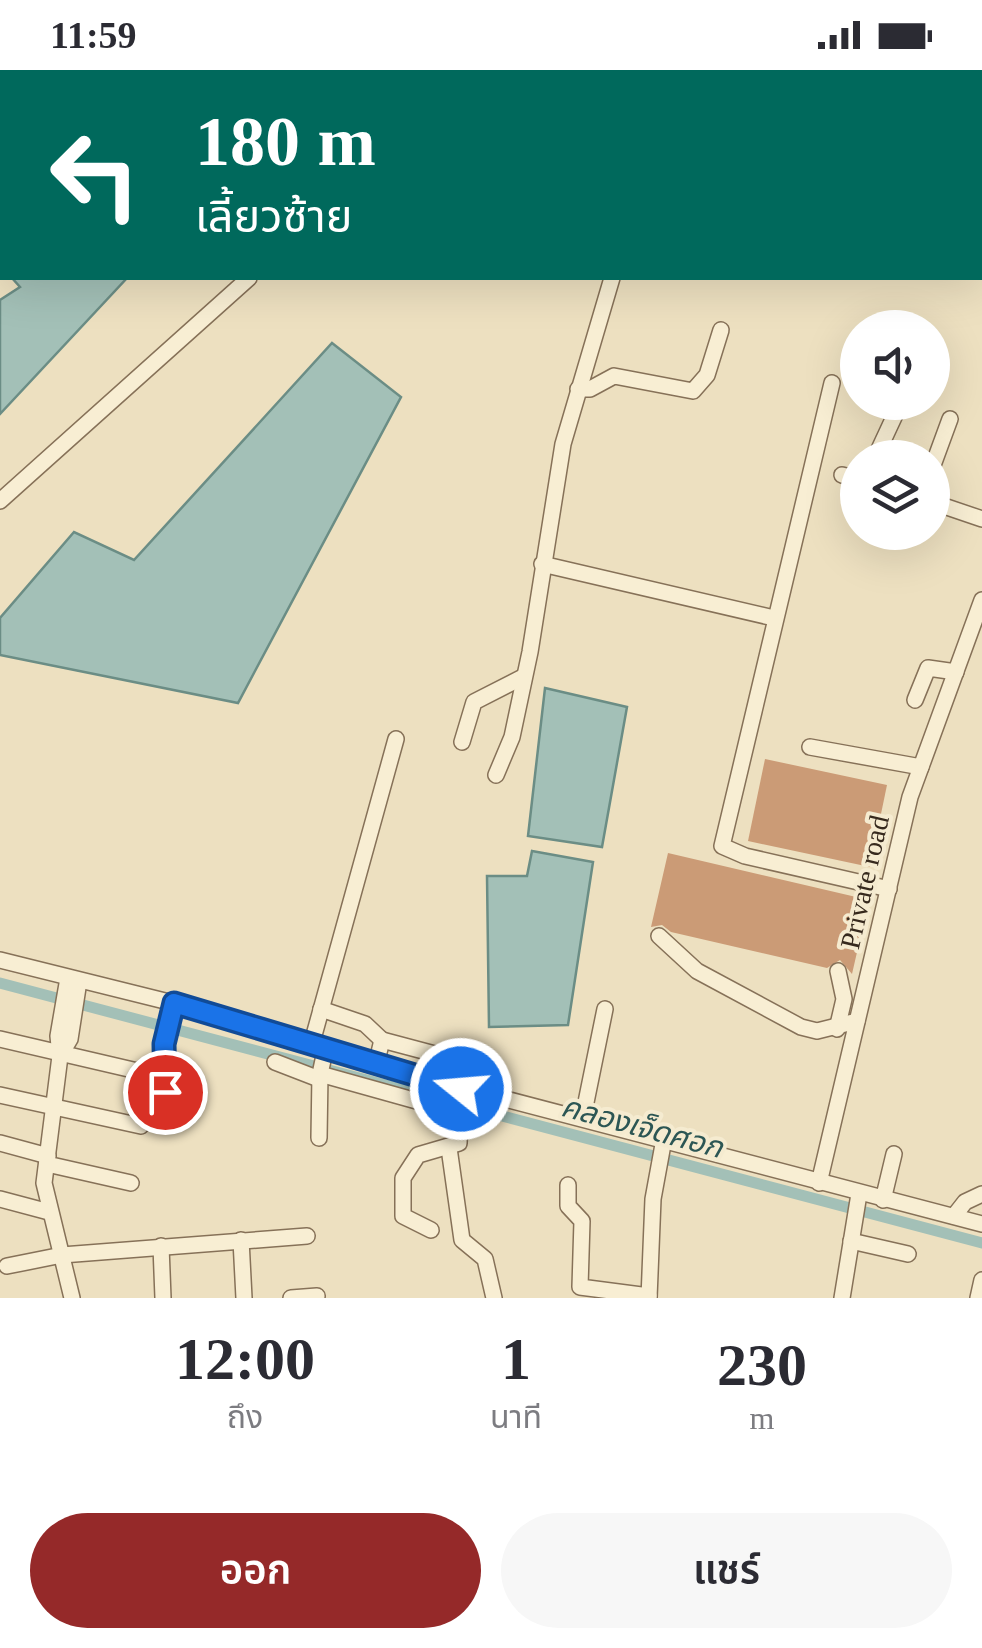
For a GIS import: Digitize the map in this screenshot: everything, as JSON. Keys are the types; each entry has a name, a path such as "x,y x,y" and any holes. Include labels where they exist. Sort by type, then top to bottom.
{"street":[{"path":"0,501 247,280"},
{"path":"496,776 512,737 563,444 611,280"},
{"path":"578,388 590,389 608,376 693,391 707,375 721,330"},
{"path":"832,383 722,846 745,856 890,889"},
{"path":"950,508 982,518"},
{"path":"542,564 774,618"},
{"name":"Private road","path":"819,1183 921,767 982,600"},
{"path":"914,700 928,668 956,672"},
{"path":"462,742 474,702 522,677"},
{"path":"318,1138 321,1010 396,739"},
{"path":"810,747 921,767"},
{"path":"659,936 697,972 802,1027 817,1032 857,1021"},
{"path":"0,960 74,985 171,1008 455,1111"},
{"path":"837,1029 844,999 838,971"},
{"path":"72,1298 44,1184 60,1056 74,985"},
{"path":"165,1092 164,1044 171,1008"},
{"path":"583,1117 605,1009"},
{"path":"321,1010 365,1024 382,1040 446,1058"},
{"path":"376,1065 382,1040"},
{"path":"1,1045 146,1073"},
{"path":"483,1058 484,1093"},
{"path":"275,1062 376,1065 583,1117 662,1151 819,1183 857,1203 883,1200 982,1224"},
{"path":"431,1230 403,1216 404,1178 418,1155 449,1148 462,1137 455,1111 462,1088"},
{"path":"0,1095 140,1126"},
{"path":"0,1143 131,1184"},
{"path":"449,1148 462,1240 485,1259 494,1298"},
{"path":"568,1185 568,1206 582,1220 580,1286 649,1297 662,1151"},
{"path":"883,1200 894,1154"},
{"path":"954,1216 965,1202 982,1194"},
{"path":"0,1199 49,1212"},
{"path":"842,1298 857,1203"},
{"path":"8,1266 161,1246 307,1236"},
{"path":"240,1240 244,1298"},
{"path":"851,1241 908,1254"},
{"path":"161,1246 163,1298"},
{"path":"978,1298 982,1280"},
{"path":"291,1298 317,1296"}],"water":[{"path":"14,280 125,280 0,414 0,300 20,287"},
{"path":"332,343 401,397 238,703 0,655 0,618 74,532 134,560"},
{"path":"545,688 627,707 602,847 528,836"},
{"path":"532,851 593,862 568,1025 489,1027 487,876 527,876"}],"building":[{"path":"765,759 887,785 870,867 748,841"},
{"path":"668,853 869,900 852,974 840,960 827,968 671,932 662,925 651,927"}],"waterway":[{"name":"คลองเจ็ดศอก","path":"0,983 982,1243"}],"route":[{"path":"165,1092 164,1044 174,1003 325,1051 462,1086 461,1089"}]}
